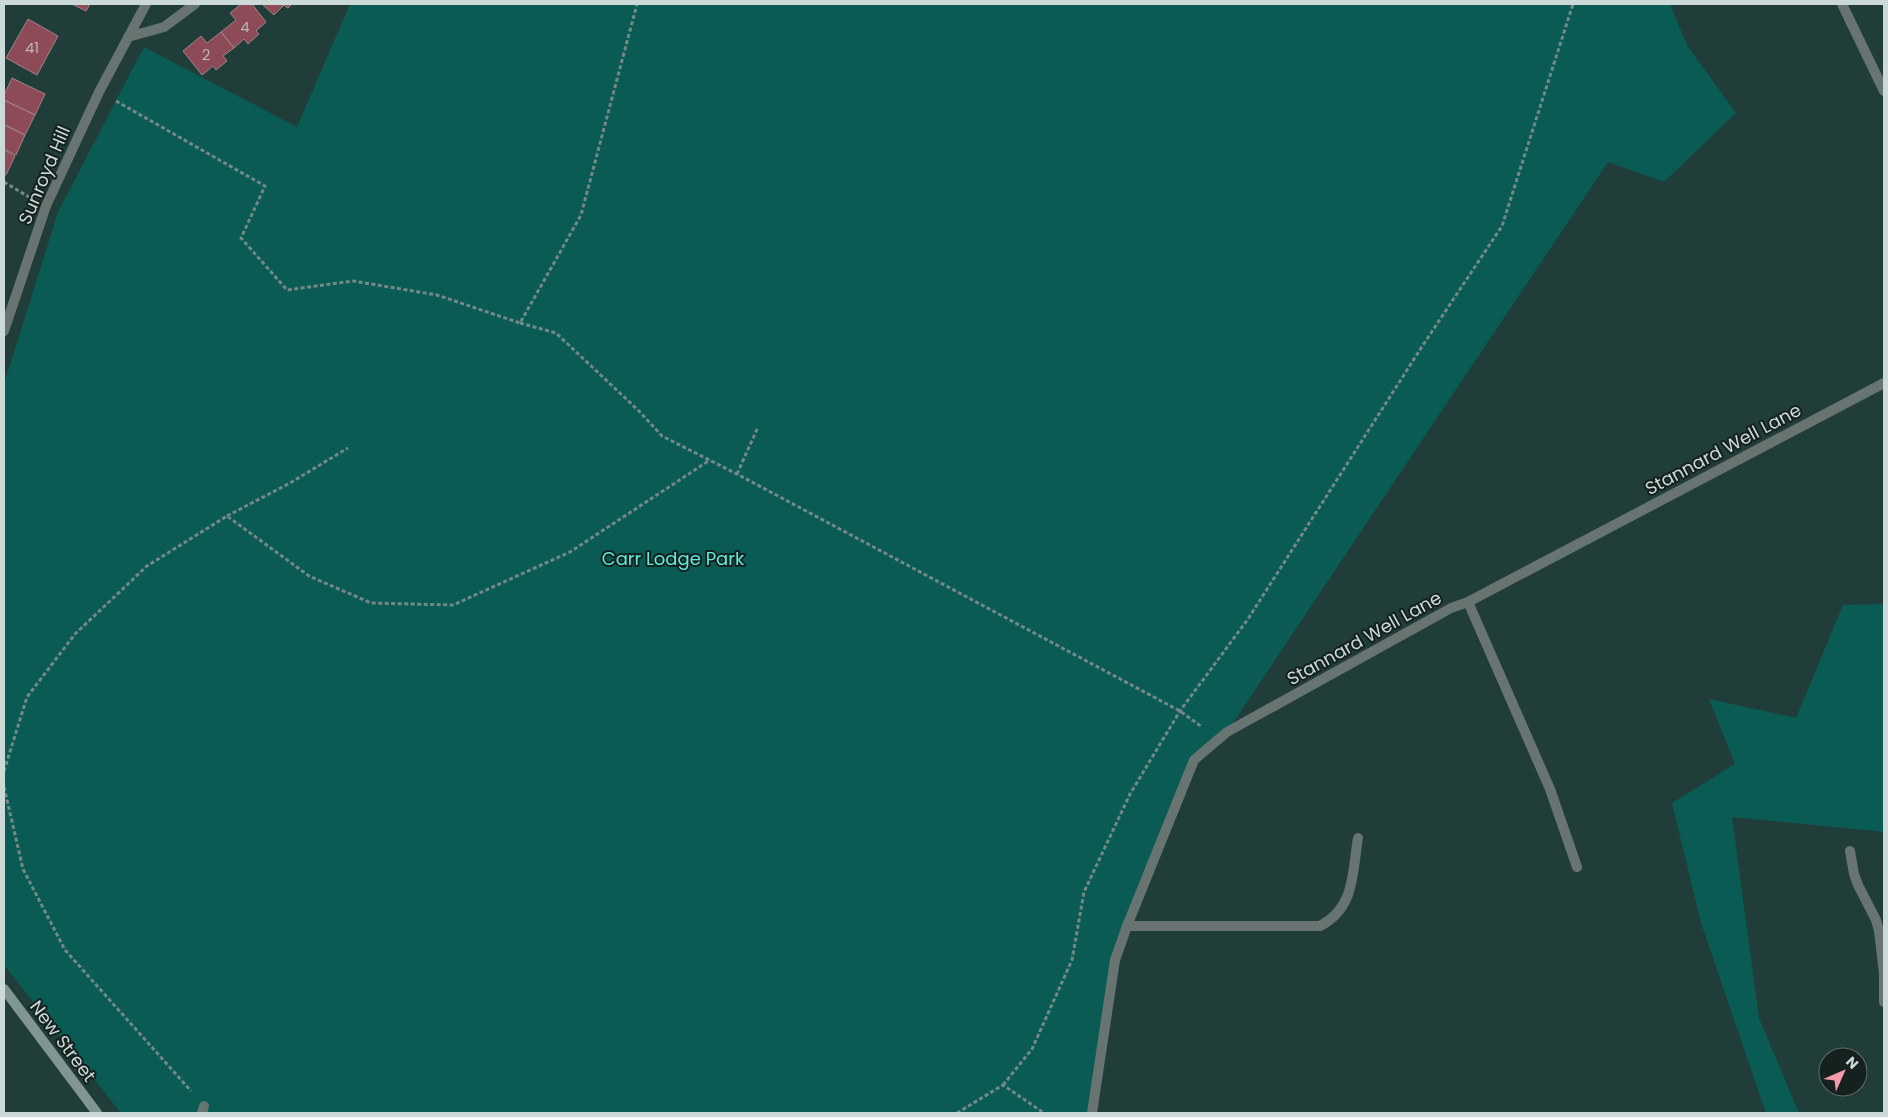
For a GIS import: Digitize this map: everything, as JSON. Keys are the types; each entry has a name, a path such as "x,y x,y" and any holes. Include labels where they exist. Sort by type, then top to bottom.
{"street":[{"name":"Sunroyd Hill","path":"4,331 46,206 99,92 146,4"},
{"path":"128,37 164,27 195,4"},
{"path":"1842,4 1884,91"},
{"name":"Stannard Well Lane","path":"1092,1113 1115,960 1194,760 1227,732 1399,636 1451,608 1468,602 1884,383"},
{"path":"1468,602 1550,789 1577,866"},
{"path":"1127,926 1320,926 1330,921 1348,898 1358,838"},
{"path":"1850,851 1854,874 1876,920 1879,931 1884,974 1884,1002"},
{"name":"New Street","path":"4,989 97,1113"}],"path":[{"path":"520,323 581,215 637,4"},
{"path":"957,1113 1002,1085 1032,1049 1072,960 1084,892 1130,794 1180,711 1248,620 1423,345 1502,226 1573,4"},
{"path":"99,92 265,186 241,238 287,290 353,281 437,295 556,334 639,411 662,436 737,474 1180,711 1219,739"},
{"path":"4,182 46,206"},
{"path":"737,474 758,427"},
{"path":"4,771 27,697 75,634 147,566 227,516 290,483 348,448"},
{"path":"227,516 309,576 371,603 452,605 570,552 710,460"},
{"path":"4,787 22,869 66,950 203,1110"},
{"path":"1002,1085 1044,1113"}],"green space":[{"name":"Carr Lodge Park","path":"350,4 1670,4 1687,45 1736,113 1664,182 1608,162 1227,732 1194,760 1115,960 1092,1113 121,1113 4,965 4,384 58,212 144,47 297,127"},
{"path":"1884,604 1884,832 1732,817 1759,1018 1799,1113 1766,1113 1701,923 1672,803 1735,764 1709,699 1796,718 1843,605"}],"building":[{"path":"72,4 90,4 86,11"},
{"path":"241,4 252,4 266,22 256,31 259,34 248,44 244,39 234,48 221,32 236,20 230,13"},
{"path":"262,4 292,4 288,8 284,5 274,15"},
{"path":"28,19 58,36 37,75 6,58"},
{"path":"221,32 234,48 223,56 227,61 216,70 213,66 202,75 183,51 201,36 207,43"},
{"path":"12,78 45,94 35,115 4,100 4,95"},
{"path":"4,100 35,115 25,135 4,124"},
{"path":"4,125 25,135 16,155 4,149"},
{"path":"4,150 15,156 6,175 4,174"}]}
